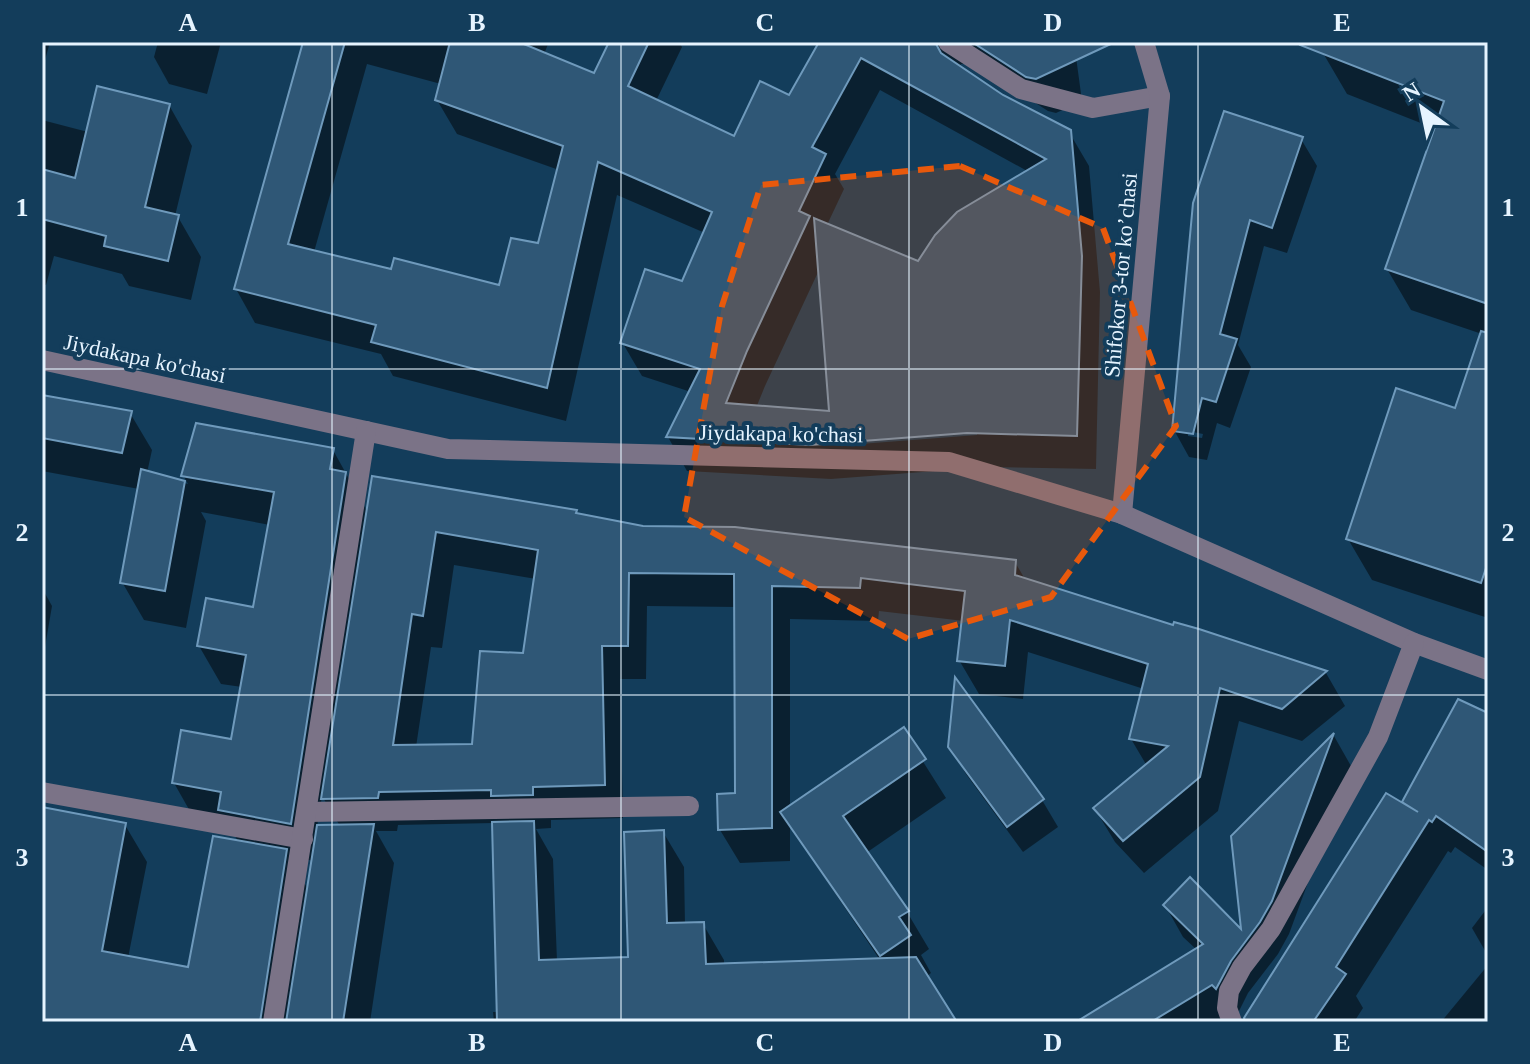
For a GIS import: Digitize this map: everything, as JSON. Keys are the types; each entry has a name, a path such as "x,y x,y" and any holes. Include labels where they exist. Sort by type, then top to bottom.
{"street":[{"path":"948,42 1021,89 1093,108 1160,96"},
{"name":"Shifokor 3-tor koʼchasi","path":"1122,514 1160,96 1144,42"},
{"name":"Jiydakapa ko'chasi","path":"42,360 448,449 949,462 1122,514 1414,643 1488,670"},
{"path":"273,1022 366,431"},
{"path":"1232,1022 1227,1008 1229,991 1242,967 1271,929 1378,737 1414,643"},
{"path":"42,792 303,839"},
{"path":"307,812 689,806"}],"highlighted area":[{"path":"960,166 1103,228 1176,426 1051,597 908,639 684,517 722,306 761,185"}],"building":[{"path":"303,42 345,42 288,244 391,269 394,258 499,285 511,238 538,243 563,146 435,100 450,42 519,42 594,73 609,42 649,42 628,86 734,136 760,81 789,95 819,42 935,42 941,53 1003,95 1071,130 1082,256 1077,436 967,433 810,445 666,437 700,369 620,343 645,269 682,281 712,212 598,162 547,388 371,342 376,325 234,289","holes":["861,58 1046,159 957,212 935,235 918,261 814,218 829,411 726,403 810,216 799,211 826,154 812,147"]},
{"path":"972,42 1115,42 1036,79 1026,77"},
{"path":"1301,42 1488,42 1488,304 1385,269 1444,101 1300,45"},
{"path":"97,86 170,104 145,207 179,215 168,261 104,246 106,236 42,219 42,169 75,178"},
{"path":"1224,111 1303,137 1272,228 1250,220 1220,334 1237,339 1216,402 1202,398 1193,434 1172,431 1193,203"},
{"path":"1481,331 1488,333 1488,562 1481,583 1346,539 1396,388 1455,408"},
{"path":"42,395 132,411 122,453 42,438"},
{"path":"196,423 334,448 330,469 346,472 291,824 218,810 221,792 172,783 181,730 231,739 246,655 197,646 206,598 253,607 274,492 181,476"},
{"path":"141,469 185,481 165,591 120,583"},
{"path":"372,476 577,510 576,513 643,526 735,527 1016,560 1015,575 1173,625 1174,622 1199,629 1327,671 1282,709 1220,688 1200,777 1123,841 1093,808 1168,746 1129,739 1148,664 1010,620 1005,666 957,661 965,591 861,578 860,588 772,586 772,828 718,830 717,794 735,793 734,574 629,573 628,646 602,646 605,785 533,787 533,795 491,796 491,790 379,792 378,798 321,799","holes":["436,532 538,550 523,653 480,651 472,744 393,745 412,614 423,616"]},
{"path":"955,677 1044,799 1007,827 948,747"},
{"path":"1458,699 1488,713 1488,852 1436,816 1432,822 1429,820 1336,967 1346,974 1313,1022 1245,1022 1244,1018 1386,793 1418,812 1402,802"},
{"path":"904,727 926,759 843,816 909,911 899,917 911,935 880,956 780,812"},
{"path":"1334,733 1272,901 1216,989 1212,985 1151,1022 1076,1022 1203,944 1163,905 1190,877 1241,929 1231,836"},
{"path":"42,807 126,823 102,951 188,967 213,836 287,849 260,1022 42,1022"},
{"path":"534,821 539,960 628,957 624,832 664,830 667,923 704,922 706,964 916,957 957,1022 497,1022 492,822"},
{"path":"374,824 343,1022 286,1022 317,825"}]}
